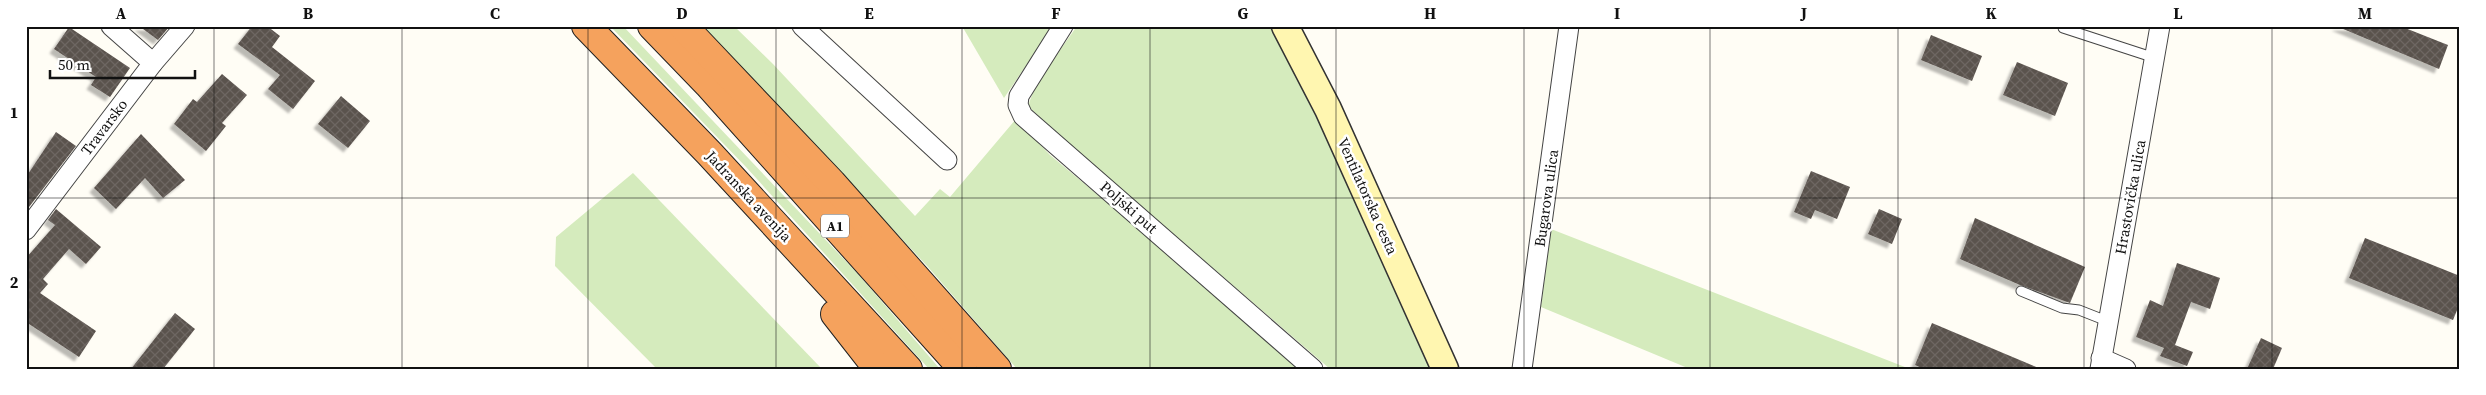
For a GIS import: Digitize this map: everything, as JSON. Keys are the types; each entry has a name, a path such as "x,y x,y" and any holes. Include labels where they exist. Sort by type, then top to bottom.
{"highway":[{"name":"Jadranska avenija","path":"586,26 709,153 908,369"},
{"name":"A1","path":"652,26 708,84 963,369"},
{"path":"683,26 832,183 997,369"},
{"path":"709,153 878,369"}],"main road":[{"name":"Ventilatorska cesta","path":"1285,26 1328,108 1445,369"}],"street":[{"path":"111,26 153,62"},
{"name":"Travarsko","path":"26,230 153,62 185,26"},
{"path":"802,26 947,160"},
{"name":"Poljski put","path":"1064,26 1019,96 1018,105 1023,116 1313,369"},
{"name":"Bugarova ulica","path":"1522,369 1569,26"},
{"name":"Hrastovička ulica","path":"2100,364 2160,26"},
{"path":"2100,364 2126,369"}],"lane":[{"path":"2063,28 2155,58"},
{"path":"2021,291 2062,308 2079,310 2107,321"}],"green space":[{"path":"610,26 623,26 858,274 940,369 929,369 746,167"},
{"path":"695,26 734,26 773,64 915,216 940,189 950,197 1016,119 1050,155 1201,281 1299,369 1017,369 928,267 784,112"},
{"path":"962,26 1053,26 1004,98"},
{"path":"1077,26 1271,26 1318,119 1431,369 1330,369 1056,133 1028,106 1036,84"},
{"path":"633,173 822,369 657,369 555,266 556,237"},
{"path":"1551,229 1910,369 1690,369 1541,307"}],"building":[{"path":"139,26 170,26 158,40"},
{"path":"252,26 267,26 280,36 272,47 315,81 293,109 268,89 280,75 238,44"},
{"path":"2336,26 2400,26 2448,45 2439,69"},
{"path":"69,27 130,68 110,97 91,85 96,77 54,49"},
{"path":"1931,35 1982,56 1972,81 1921,60"},
{"path":"2017,62 2068,83 2055,116 2003,95"},
{"path":"222,74 247,95 222,123 226,126 206,151 174,124 193,99 197,102"},
{"path":"341,96 370,121 348,148 318,124"},
{"path":"56,132 76,146 29,207 26,205 26,177"},
{"path":"141,134 185,180 163,198 145,178 116,209 94,188"},
{"path":"1811,171 1850,187 1837,219 1815,210 1811,219 1794,212"},
{"path":"56,209 101,247 86,264 69,249 43,279 48,284 40,293 96,331 79,357 26,322 26,258 55,225 48,220"},
{"path":"1879,209 1902,219 1892,244 1868,234"},
{"path":"1975,218 2085,267 2070,303 2020,285 1960,259"},
{"path":"2365,238 2460,276 2460,303 2453,320 2349,278"},
{"path":"2177,263 2220,278 2210,309 2191,302 2175,345 2193,352 2187,366 2160,356 2164,348 2136,337 2150,300 2163,306"},
{"path":"175,313 195,329 163,369 131,369"},
{"path":"1932,323 2041,369 1924,369 1915,365"},
{"path":"2261,338 2282,348 2273,369 2247,369"}]}
